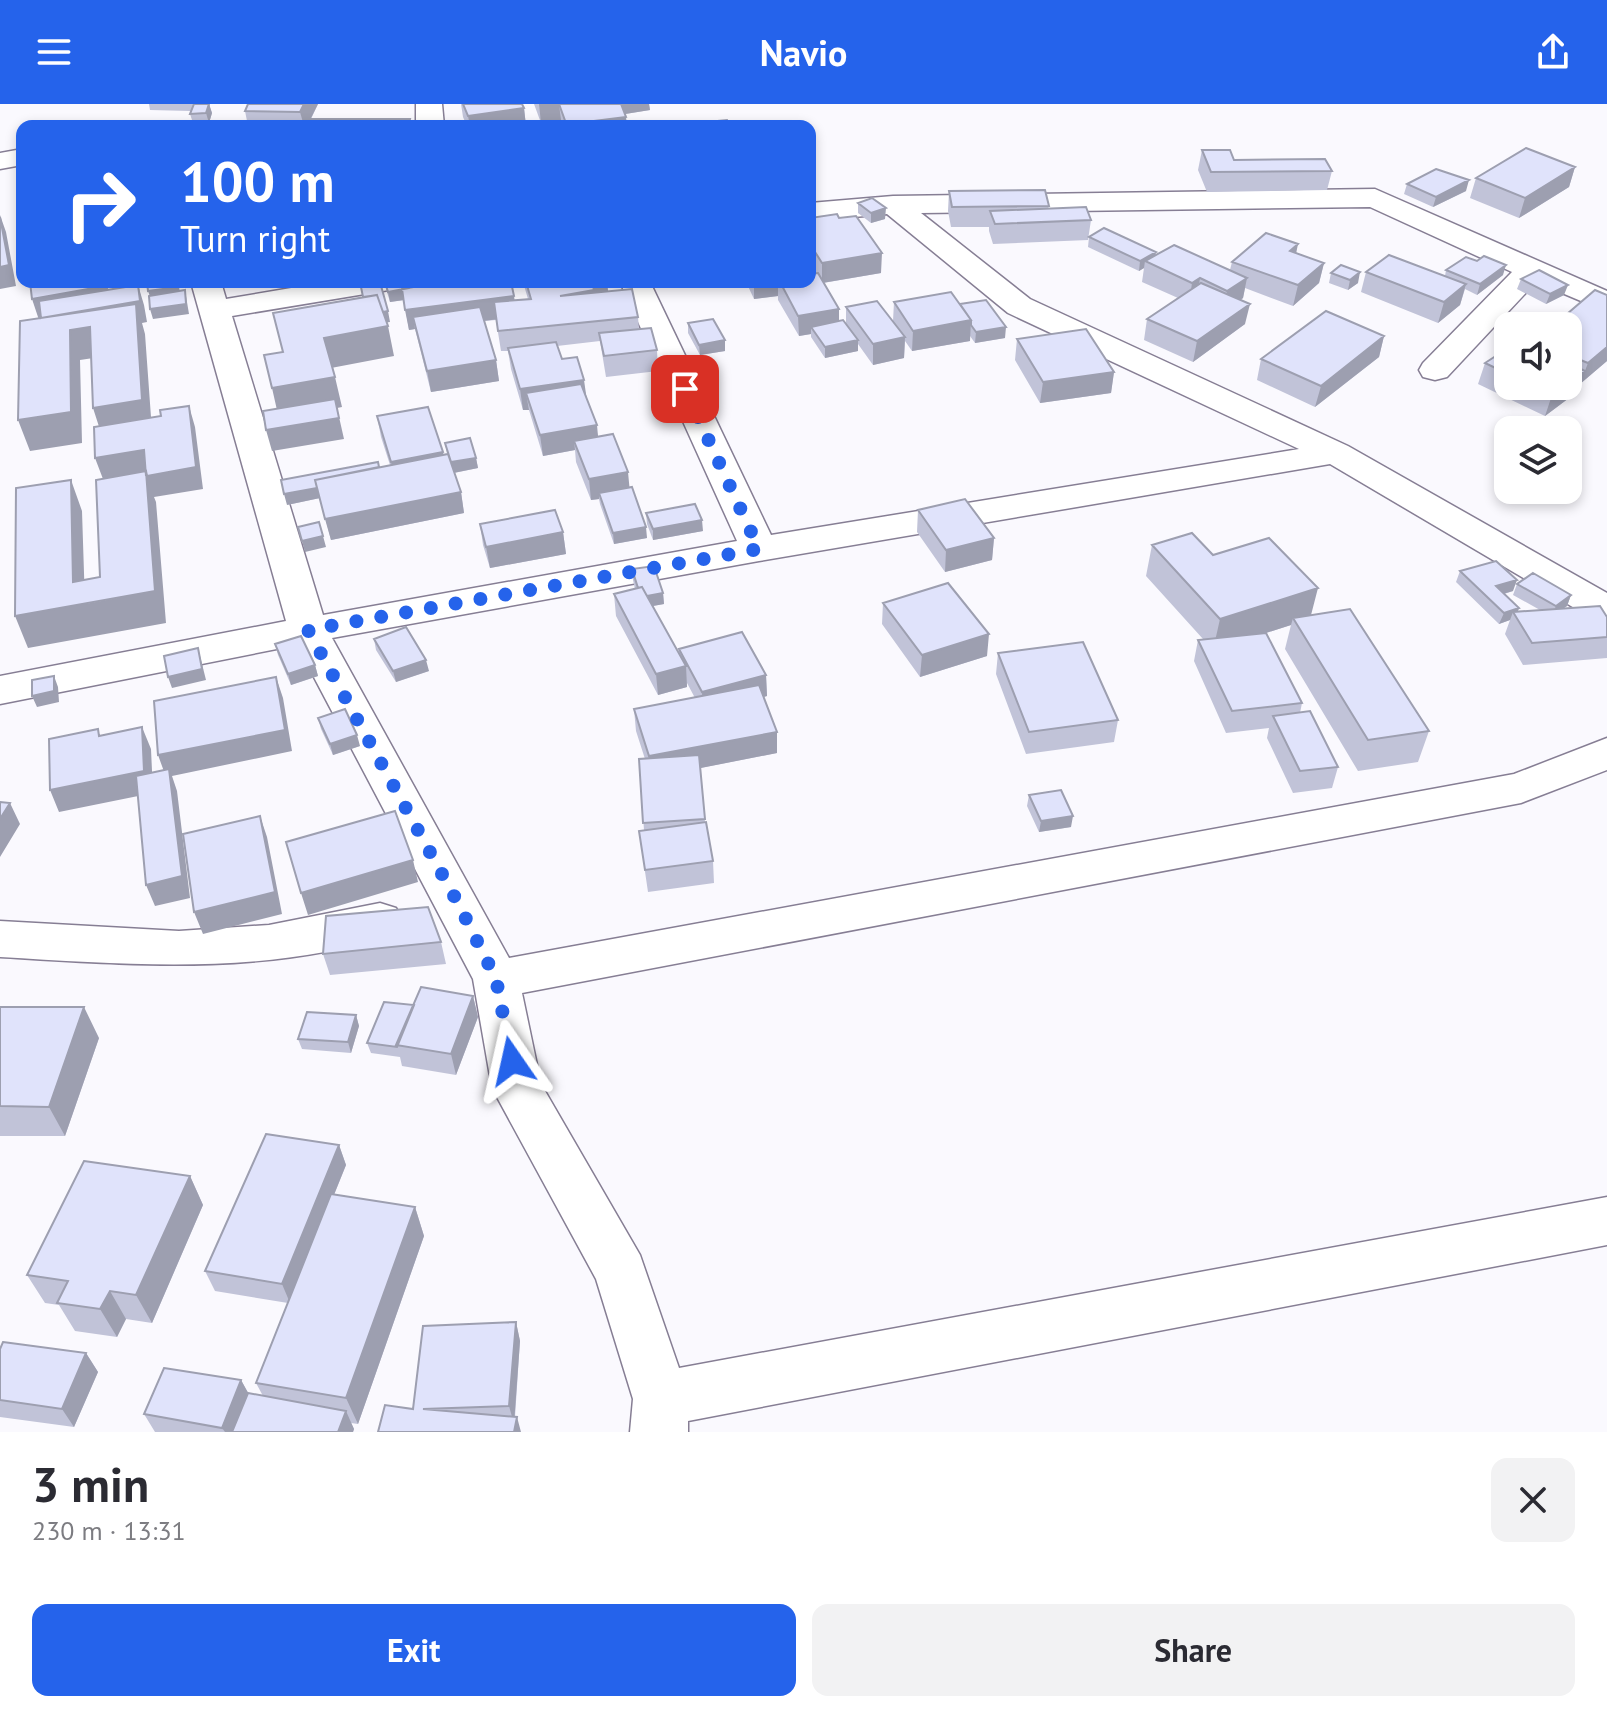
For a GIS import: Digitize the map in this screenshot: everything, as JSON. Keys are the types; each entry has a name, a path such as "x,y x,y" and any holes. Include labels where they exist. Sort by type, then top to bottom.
{"street":[{"path":"816,211 893,205 1375,198 1607,303"},
{"path":"893,205 1019,306 1336,453 1607,610"},
{"path":"1435,370 1533,268"},
{"path":"307,288 210,296 308,630 459,905 496,979 517,1088 621,1272 660,1415 1607,1221"},
{"path":"638,288 759,549"},
{"path":"0,690 308,630 759,549 1336,453"},
{"path":"496,979 1521,788 1607,753"},
{"path":"0,939 179,949 254,944 459,905"}],"building":[{"path":"194,104 209,104 206,113 190,114"},
{"path":"248,104 304,104 300,112 245,111"},
{"path":"463,104 522,104 524,108 468,116"},
{"path":"559,104 621,104 626,117 601,120 565,120"},
{"path":"310,119 410,119 410,120"},
{"path":"1526,148 1575,167 1525,198 1476,178"},
{"path":"1202,150 1230,150 1234,160 1325,159 1332,171 1211,172"},
{"path":"1436,169 1469,180 1436,197 1407,184"},
{"path":"1045,190 1049,206 952,207 949,191"},
{"path":"872,198 886,208 871,213 858,203"},
{"path":"1086,207 1091,220 995,224 990,211"},
{"path":"837,214 839,218 856,216 882,253 822,263 816,254 816,217"},
{"path":"0,217 9,265 0,267"},
{"path":"1104,228 1156,252 1140,261 1089,237"},
{"path":"1266,233 1298,244 1290,251 1324,263 1298,285 1232,262"},
{"path":"1174,245 1247,278 1227,291 1200,278 1192,283 1145,261"},
{"path":"1389,255 1466,284 1444,302 1366,272"},
{"path":"1484,256 1506,265 1480,284 1446,270 1466,257 1477,261"},
{"path":"1341,265 1360,272 1350,280 1331,273"},
{"path":"1539,270 1568,285 1550,294 1521,279"},
{"path":"816,273 839,309 798,316 783,288 816,288"},
{"path":"1201,283 1250,304 1197,341 1147,319"},
{"path":"31,288 94,288 32,299"},
{"path":"119,288 138,288 140,301 41,318 39,301"},
{"path":"361,288 382,288 388,311 383,312 377,295 363,297"},
{"path":"387,288 409,288 388,292"},
{"path":"512,288 514,296 405,310 402,289"},
{"path":"528,288 594,290 560,296 632,289 638,317 498,331 494,302 531,299"},
{"path":"185,290 186,304 150,309 149,296"},
{"path":"1595,290 1607,295 1607,347 1588,363 1582,361 1582,312 1569,312"},
{"path":"951,292 971,320 913,331 894,302"},
{"path":"377,295 388,326 324,338 335,377 272,388 264,355 283,352 273,313"},
{"path":"986,300 1006,327 976,332 960,304"},
{"path":"877,301 905,337 873,344 846,307"},
{"path":"136,304 142,400 93,408 90,327 70,330 71,412 18,420 20,321"},
{"path":"480,307 496,360 427,371 413,317"},
{"path":"1326,311 1384,336 1321,386 1261,359"},
{"path":"713,319 725,340 699,345 688,323"},
{"path":"843,320 858,340 825,347 811,327"},
{"path":"651,328 657,350 604,356 599,333"},
{"path":"1086,329 1114,372 1043,382 1017,339"},
{"path":"556,342 562,359 577,357 584,380 520,389 508,348"},
{"path":"1494,357 1494,367 1485,363"},
{"path":"581,384 597,425 540,435 526,393"},
{"path":"335,399 339,418 266,430 263,411"},
{"path":"189,406 196,467 147,476 146,471 146,476 144,450 95,458 94,427 161,416 160,410"},
{"path":"428,407 443,452 391,462 377,416"},
{"path":"613,434 628,472 589,479 574,441"},
{"path":"470,438 476,458 451,462 445,443"},
{"path":"448,454 461,492 325,519 315,480"},
{"path":"378,462 379,467 315,480 317,488 284,494 281,480"},
{"path":"146,471 155,591 15,616 16,488 71,480 73,582 100,577 96,480"},
{"path":"632,487 646,527 613,533 599,493"},
{"path":"965,499 994,538 946,550 918,510"},
{"path":"695,504 702,520 653,529 646,513"},
{"path":"555,510 563,532 486,547 480,524"},
{"path":"319,522 323,536 302,541 298,527"},
{"path":"1192,533 1213,555 1269,538 1318,588 1220,619 1152,545"},
{"path":"1496,561 1517,580 1496,586 1519,608 1504,613 1460,571"},
{"path":"654,566 663,593 647,596 642,587 638,588 632,569"},
{"path":"1533,573 1571,595 1556,606 1517,584"},
{"path":"948,583 989,634 922,655 883,603"},
{"path":"642,587 686,666 656,674 614,594"},
{"path":"1600,606 1607,617 1607,637 1532,643 1513,612"},
{"path":"1350,609 1429,731 1368,740 1293,618"},
{"path":"406,627 426,660 393,671 374,639"},
{"path":"742,632 766,675 702,692 679,649"},
{"path":"1266,633 1302,703 1232,711 1198,640"},
{"path":"301,636 315,665 288,674 275,644"},
{"path":"1083,642 1118,720 1029,732 998,653"},
{"path":"198,648 202,669 168,677 164,656"},
{"path":"54,676 54,691 32,696 32,680"},
{"path":"276,677 285,730 158,755 154,701"},
{"path":"759,685 777,732 649,756 634,709"},
{"path":"345,709 357,735 330,744 318,718"},
{"path":"1310,711 1338,767 1300,771 1273,716"},
{"path":"142,727 144,771 50,790 49,739 98,729 99,736"},
{"path":"699,755 705,819 643,823 639,759"},
{"path":"169,769 182,876 146,885 136,776"},
{"path":"1061,790 1073,816 1041,821 1029,795"},
{"path":"0,802 10,803 0,819"},
{"path":"395,811 413,860 301,893 286,842"},
{"path":"260,816 275,892 194,912 183,834"},
{"path":"706,822 713,861 645,870 639,831"},
{"path":"428,907 441,942 323,954 326,916"},
{"path":"421,987 473,996 451,1054 396,1045"},
{"path":"384,1002 414,1005 397,1047 367,1043"},
{"path":"0,1007 84,1007 49,1107 0,1106"},
{"path":"307,1012 356,1015 348,1042 298,1039"},
{"path":"266,1134 339,1145 282,1284 205,1271"},
{"path":"84,1161 190,1176 136,1295 110,1291 100,1309 57,1303 68,1281 27,1275"},
{"path":"331,1194 415,1207 346,1398 256,1383"},
{"path":"516,1322 509,1406 423,1409 517,1417 514,1432 378,1432 385,1405 413,1409 423,1326"},
{"path":"3,1342 86,1353 62,1409 0,1400 0,1349"},
{"path":"164,1368 241,1380 222,1428 144,1414"},
{"path":"248,1393 346,1411 338,1432 232,1432"}],"route":[{"path":"512,1061 496,979 459,905 308,630 759,549 685,389"}]}
